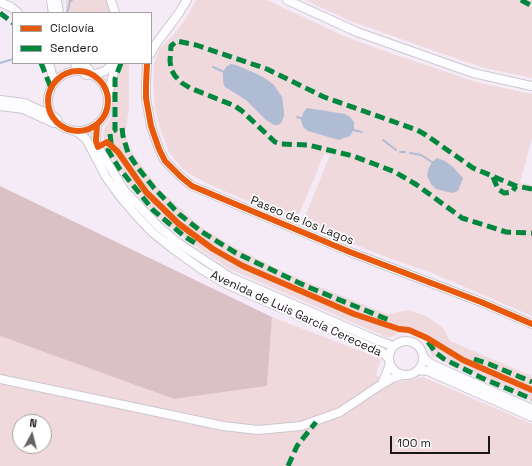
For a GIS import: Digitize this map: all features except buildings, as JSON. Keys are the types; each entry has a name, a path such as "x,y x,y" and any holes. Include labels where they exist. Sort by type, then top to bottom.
{"highway":[{"path":"54,0 56,12"},
{"path":"0,102 24,106 54,120"}],"street":[{"path":"111,0 115,12"},
{"path":"152,52 187,0"},
{"path":"287,0 357,32 473,73 532,86"},
{"path":"0,2 11,7 17,12"},
{"path":"49,64 54,82"},
{"path":"114,64 106,71 78,70 69,72 54,82 48,97 50,113 54,120 64,127 76,131 83,130 97,124 107,109 110,81 115,64"},
{"name":"Paseo de los Lagos","path":"148,64 146,98 151,126 159,149 165,161 192,186 343,250 481,302 532,324"},
{"path":"86,70 102,82 108,97"},
{"name":"Avenida de Luis García Cereceda","path":"97,124 96,141 98,147 124,190 158,226 177,242 230,277 374,340 393,346"},
{"name":"Avenida de Luis García Cereceda","path":"76,131 86,139 106,177 119,195 152,232 172,248 201,269 226,284 382,352 389,361"},
{"path":"0,379 223,426 258,430 301,426 340,412 393,378 411,374 418,370 422,364 423,357 420,347 412,341 402,341 393,346 390,351 389,361 382,384"},
{"path":"423,357 431,364 532,409"},
{"path":"389,361 395,371 403,375"},
{"path":"418,370 428,371 532,417"}],"shaded area":[{"path":"66,0 106,0 110,12 66,12"},
{"path":"196,0 267,0 346,37 393,54 476,82 532,94 532,138 520,183 532,185 532,316 432,273 302,224 330,155 324,154 296,222 206,183 188,173 180,166 169,152 159,125 155,109 153,84 154,64 160,48 175,33 187,17"},
{"path":"305,0 532,0 532,78 484,68 348,20"},
{"path":"120,64 129,64 129,108 125,135 134,155 157,187 201,227 234,247 290,275 382,312 388,314 408,310 426,316 443,328 450,341 532,376 532,401 432,356 429,346 424,338 414,333 399,333 391,337 386,337 230,269 170,227 132,188 118,168 103,136 104,129 113,110 113,88 115,76"},
{"path":"0,186 272,317 267,386 174,399 0,336"},
{"path":"272,317 381,359 376,375 395,383 423,377 532,424 532,466 0,466 0,336 174,399 267,386"}],"water":[{"path":"231,64 255,73 274,85 282,97 284,116 281,123 274,125 265,119 246,100 225,87 223,82 223,72 226,67"},
{"path":"307,108 345,114 354,122 354,129 350,136 339,140 308,131 303,127 301,120 303,113"},
{"path":"437,158 445,161 453,167 463,178 458,191 452,193 436,189 431,184 427,176 428,170 432,162"}],"waterway":[{"path":"67,12 70,1 72,0"},
{"path":"0,63 12,59"},
{"path":"213,67 226,73"},
{"path":"297,117 304,119"},
{"path":"353,130 362,132"},
{"path":"383,140 396,150"},
{"path":"400,152 405,152"},
{"path":"410,153 421,155 432,162"}],"marked path":[{"path":"521,0 532,6"},
{"path":"0,13 12,22"},
{"path":"532,189 516,186 473,168 417,130 324,97 267,69 196,45 177,41 171,46 171,69 182,83 190,88 235,106 275,142 281,144 308,145 353,156 395,172 417,185 462,218 506,232 532,233"},
{"path":"41,64 51,88"},
{"path":"121,64 115,79 115,130 110,133 111,143 108,150 119,168 153,210 184,236 198,245"},
{"path":"122,128 128,153 138,168 154,188 179,214 202,232 236,253 308,287 389,320"},
{"path":"493,177 498,189 504,193 512,192 516,186"},
{"path":"428,342 436,353 444,359 482,378 532,399"},
{"path":"474,359 532,382"},
{"path":"288,466 297,446 316,422"}],"cycle path":[{"path":"147,64 146,98 151,126 159,149 165,161 192,186 350,252 481,302 532,324"},
{"path":"78,71 95,76 103,84 108,101 103,118 95,126 78,131 61,126 53,118 48,101 53,84 61,76 78,71"},
{"path":"97,124 96,141 98,147 107,142 118,152 146,192 179,224 213,249 243,266 354,314 399,329 409,330 427,338 463,360 532,390"}]}
